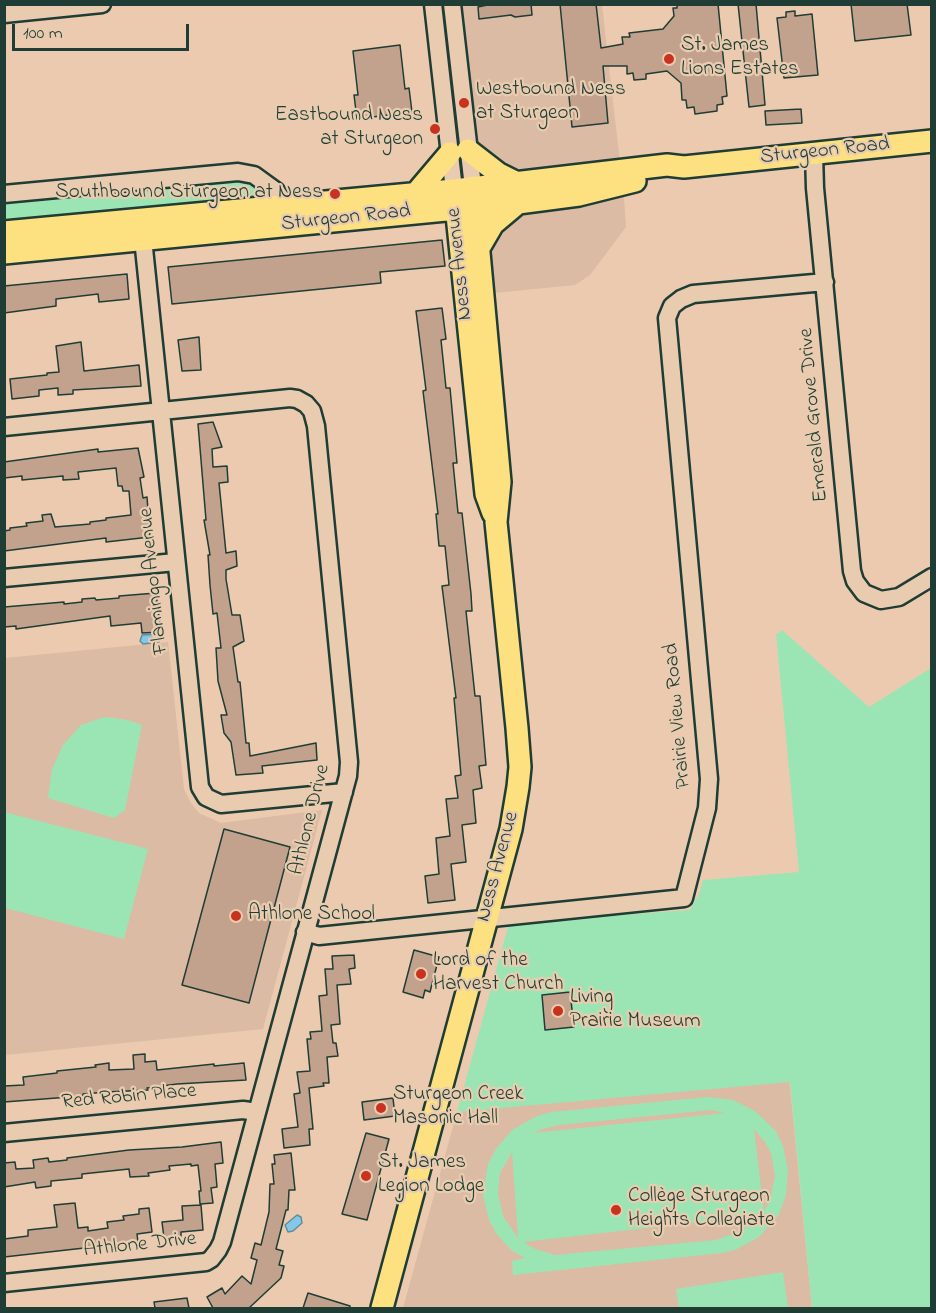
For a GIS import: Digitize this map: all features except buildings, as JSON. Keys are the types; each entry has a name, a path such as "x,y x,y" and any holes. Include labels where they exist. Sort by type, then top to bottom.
{"main road":[{"name":"Sturgeon Road","path":"4,232 142,229 518,193 667,165 684,167 932,141"},
{"path":"417,192 459,152 499,174 518,193 493,224 479,248"},
{"name":"Sturgeon Road","path":"4,253 286,205 417,192 465,198"},
{"name":"Ness Avenue","path":"382,1308 511,829 520,766 496,522 500,482 479,248 465,198"},
{"name":"Ness Avenue","path":"465,198 486,494 496,522"}],"street":[{"path":"4,14 102,4"},
{"name":"Ness Avenue","path":"433,4 465,198"},
{"name":"Ness Avenue","path":"452,4 459,152"},
{"name":"Emerald Grove Drive","path":"814,154 815,188 852,571 864,593 881,600 899,597 932,577"},
{"name":"Sturgeon Road","path":"4,194 238,172 254,175 276,191 286,205"},
{"name":"Flamingo Avenue","path":"142,229 200,787 206,797 221,804 344,792"},
{"name":"Prairie View Road","path":"304,932 319,936 684,898 707,808 709,787 667,318 672,306 693,294 825,282"},
{"name":"Athlone Drive","path":"4,427 290,398 306,404 312,411 316,426 349,762 344,792 304,932 222,1242 211,1259 206,1262 4,1282"},
{"path":"4,578 176,562"},
{"name":"Red Robin Place","path":"4,1133 243,1110 257,1112"}],"shaded area":[{"path":"451,5 602,5 621,171 517,183 468,150"},
{"path":"623,184 626,227 590,275 575,285 484,294 475,206"},
{"path":"168,642 184,789 199,813 221,823 322,810 263,1029 5,1055 5,658"},
{"name":"Collège Sturgeon Heights Collegiate","path":"789,1078 812,1308 403,1308 457,1112"}],"green space":[{"path":"238,172 286,205 5,253 5,194"},
{"name":"Living Prairie Museum","path":"782,630 869,707 931,668 931,1308 812,1308 790,1082 457,1112 509,923 690,910 700,892 703,880 799,872 776,634"},
{"path":"105,717 128,720 142,725 125,810 114,818 48,798 52,769 63,745 81,725"},
{"path":"4,812 148,849 124,939 5,908"},
{"path":"708,1097 733,1100 755,1111 776,1131 783,1146 788,1170 786,1195 779,1214 759,1237 735,1250 722,1253 513,1275 512,1261 525,1258 511,1250 496,1233 489,1220 483,1195 488,1164 496,1149 512,1130 537,1116 551,1112","holes":["711,1110 724,1113 533,1133 559,1125","754,1129 771,1153 775,1175 771,1197 764,1212","512,1152 518,1238 503,1216 498,1194 500,1173","761,1215 742,1231 716,1240 555,1255 535,1249 523,1242"]},
{"path":"783,1272 788,1308 679,1308 676,1289"}],"water":[{"path":"158,634 159,642 143,644 140,641 142,635"},
{"path":"297,1215 301,1217 302,1223 293,1231 288,1232 285,1225"}],"place":[{"name":"St. James Lions Estates","path":"669,59"},
{"name":"Westbound Ness at Sturgeon","path":"464,103"},
{"name":"Eastbound Ness at Sturgeon","path":"435,129"},
{"name":"Southbound Sturgeon at Ness","path":"335,194"},
{"name":"Athlone School","path":"236,916"},
{"name":"Lord of the Harvest Church","path":"421,974"},
{"name":"Living Prairie Museum","path":"558,1011"},
{"name":"Sturgeon Creek Masonic Hall","path":"381,1108"},
{"name":"St. James Legion Lodge","path":"366,1176"},
{"name":"Collège Sturgeon Heights Collegiate","path":"616,1210"}]}
